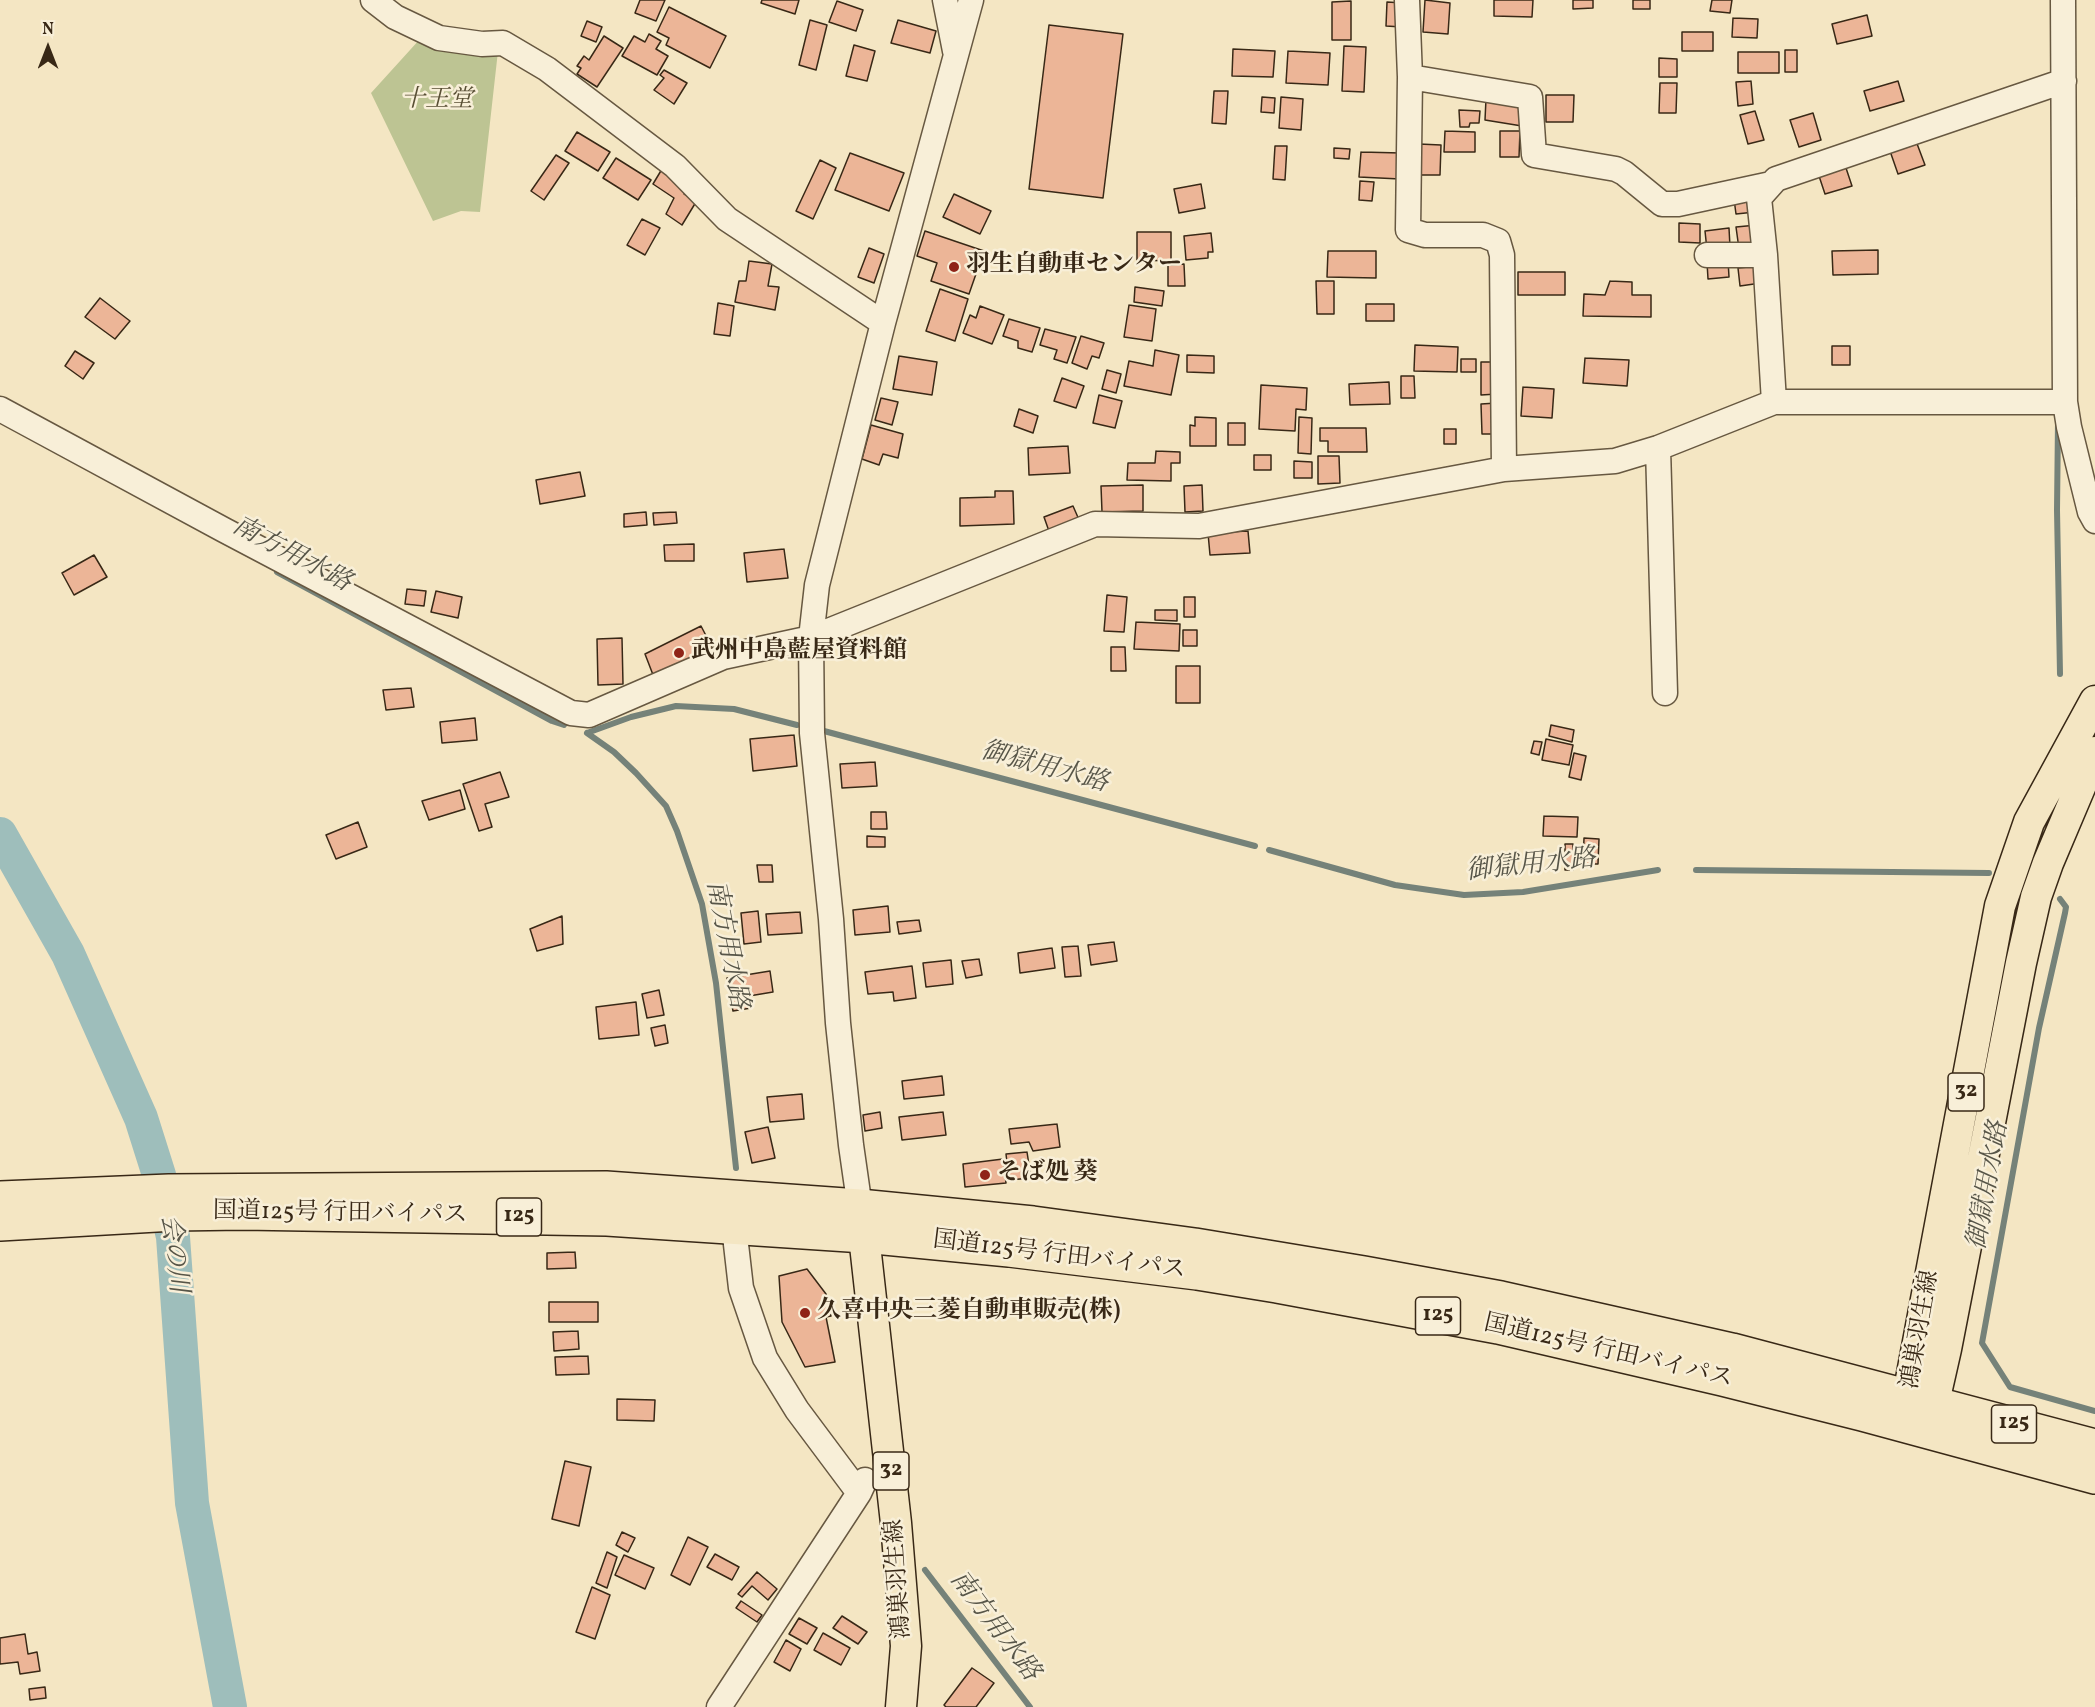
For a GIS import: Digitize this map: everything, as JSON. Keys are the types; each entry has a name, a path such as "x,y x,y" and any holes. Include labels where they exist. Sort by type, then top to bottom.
{"highway":[{"name":"国道125号 行田バイパス","path":"0,1198 139,1203 606,1188 862,1221 1009,1250 1197,1273 1361,1300 1498,1328 1628,1357 1914,1427 2095,1477"},
{"name":"国道125号 行田バイパス","path":"171,1202 607,1219 734,1227 862,1221 1114,1233 1364,1273 1501,1298 1643,1328 2095,1446"},
{"name":"国道125号 行田バイパス","path":"0,1224 139,1203"}],"main road":[{"name":"鴻巣羽生線","path":"1914,1427 1921,1399 2000,906 2029,822 2095,701"},
{"name":"鴻巣羽生線","path":"1921,1399 1951,1326 2021,963 2036,897 2095,752"},
{"name":"鴻巣羽生線","path":"862,1221 898,1546 906,1646 901,1707"}],"street":[{"path":"373,0 395,17 439,38 482,44 503,43 547,69 675,166 727,219 883,323"},
{"path":"945,0 955,53"},
{"path":"862,1221 838,1023 831,919 812,733 811,638 817,585 883,323 971,0"},
{"path":"1407,0 1410,77 1408,230 1425,235 1483,235 1498,241 1502,255 1504,469"},
{"path":"2063,0 2065,402 2087,502 2095,521"},
{"path":"1410,77 1530,97 1534,155 1616,169 1662,204 1678,204 1772,184"},
{"path":"1774,402 1765,255 1759,198 1776,179 2064,81"},
{"path":"1707,255 1765,255"},
{"path":"0,409 224,531 571,713 589,715 723,657 811,638 1095,524 1198,526 1504,469 1615,461 1658,448 1774,402 2065,402"},
{"path":"1658,448 1665,693"},
{"path":"718,1707 862,1487 797,1410 765,1358 741,1288 734,1227"}],"green space":[{"name":"十王堂","path":"420,39 498,51 480,212 461,211 433,221 371,93"}],"building":[{"path":"640,0 665,0 656,21 635,13"},
{"path":"762,0 799,0 795,14 761,3"},
{"path":"1425,0 1450,3 1448,34 1423,32"},
{"path":"1494,0 1533,0 1532,17 1494,16"},
{"path":"1573,0 1593,0 1593,8 1573,9"},
{"path":"1633,0 1650,0 1650,9 1633,9"},
{"path":"1712,0 1732,0 1730,13 1710,11"},
{"path":"837,1 863,10 856,31 829,22"},
{"path":"1351,1 1351,40 1332,40 1332,2"},
{"path":"1387,2 1403,3 1402,27 1386,26"},
{"path":"669,7 726,36 710,68 666,45 669,38 657,32"},
{"path":"1867,15 1872,36 1837,44 1832,24"},
{"path":"1733,18 1758,19 1757,38 1732,37"},
{"path":"810,20 827,25 816,70 799,65"},
{"path":"898,20 936,31 930,53 891,43"},
{"path":"587,21 602,27 596,42 581,36"},
{"path":"1049,25 1123,34 1103,198 1029,189"},
{"path":"1682,32 1713,32 1713,51 1682,51"},
{"path":"649,34 661,41 656,49 668,56 657,75 622,56 634,36 645,42"},
{"path":"604,36 623,48 597,87 577,74 581,68 577,66 584,56 589,60"},
{"path":"854,45 875,51 867,81 846,76"},
{"path":"1344,46 1366,47 1364,92 1342,91"},
{"path":"1233,49 1275,51 1273,77 1232,76"},
{"path":"1785,50 1797,50 1797,72 1785,72"},
{"path":"1288,51 1330,53 1328,85 1286,83"},
{"path":"1738,52 1779,52 1779,73 1738,73"},
{"path":"1659,58 1677,59 1677,77 1659,77"},
{"path":"664,70 687,83 674,104 654,90 664,78 660,75"},
{"path":"1751,81 1753,104 1738,106 1736,82"},
{"path":"1898,81 1904,101 1870,111 1864,91"},
{"path":"1660,83 1677,83 1676,113 1659,113"},
{"path":"1214,91 1228,91 1226,124 1212,123"},
{"path":"1546,95 1574,95 1573,122 1546,122"},
{"path":"1262,97 1275,98 1274,113 1261,112"},
{"path":"1281,97 1303,99 1301,130 1279,128"},
{"path":"1486,99 1522,103 1522,126 1485,120"},
{"path":"1459,110 1480,111 1479,123 1470,123 1469,127 1460,127"},
{"path":"1755,111 1764,140 1748,144 1740,115"},
{"path":"1813,113 1821,140 1799,147 1790,120"},
{"path":"1445,131 1475,132 1475,152 1444,152"},
{"path":"1500,131 1520,131 1519,157 1500,157"},
{"path":"577,132 610,152 598,171 565,151"},
{"path":"1916,141 1925,165 1898,174 1890,151"},
{"path":"1419,144 1441,145 1440,175 1418,175"},
{"path":"1275,146 1287,146 1285,180 1273,179"},
{"path":"1334,148 1350,149 1349,159 1334,158"},
{"path":"1361,152 1401,153 1400,179 1359,177"},
{"path":"850,153 904,173 889,211 835,190"},
{"path":"556,155 569,163 544,200 531,191"},
{"path":"616,158 651,180 638,200 603,178"},
{"path":"820,160 836,168 813,219 796,211"},
{"path":"1845,165 1852,186 1825,194 1818,173"},
{"path":"662,169 687,187 684,194 696,202 682,225 666,214 674,198 653,184"},
{"path":"1360,181 1374,182 1372,201 1359,200"},
{"path":"1201,184 1205,208 1179,213 1174,189"},
{"path":"954,194 991,211 980,234 943,217"},
{"path":"1752,196 1755,212 1736,214 1734,199"},
{"path":"642,219 660,228 645,255 627,245"},
{"path":"1679,223 1700,224 1700,243 1679,242"},
{"path":"1757,225 1759,246 1739,249 1736,227"},
{"path":"1729,228 1730,247 1707,250 1705,231"},
{"path":"925,231 984,251 969,294 931,281 937,263 917,256"},
{"path":"1137,232 1171,232 1171,261 1137,260"},
{"path":"1211,233 1213,252 1208,252 1208,258 1186,260 1184,236"},
{"path":"869,248 884,254 874,283 858,277"},
{"path":"1878,250 1878,274 1833,275 1832,251"},
{"path":"1328,251 1376,251 1376,278 1327,277"},
{"path":"1728,260 1729,277 1708,279 1707,262"},
{"path":"749,261 772,264 768,286 779,287 775,310 735,302 739,281 746,281"},
{"path":"1184,264 1185,286 1168,286 1168,265"},
{"path":"1759,266 1761,283 1740,286 1738,268"},
{"path":"1518,272 1565,272 1565,295 1518,295"},
{"path":"1316,281 1334,281 1334,314 1317,314"},
{"path":"1610,281 1632,282 1632,295 1651,295 1651,317 1583,316 1584,294 1605,295"},
{"path":"1135,287 1164,291 1162,306 1134,302"},
{"path":"940,289 968,299 955,341 926,331"},
{"path":"100,298 130,321 115,339 85,317"},
{"path":"718,303 734,306 730,336 714,334"},
{"path":"1366,304 1394,304 1394,321 1366,321"},
{"path":"1129,305 1156,309 1152,341 1124,337"},
{"path":"980,306 1004,315 992,344 963,333 970,315 976,318"},
{"path":"1009,319 1040,328 1032,352 1018,348 1018,341 1003,336"},
{"path":"1045,329 1076,337 1067,363 1054,359 1057,350 1040,345"},
{"path":"1081,336 1104,343 1099,358 1092,356 1087,369 1072,363"},
{"path":"1415,345 1458,347 1457,372 1414,371"},
{"path":"1832,346 1850,346 1850,365 1832,365"},
{"path":"1155,350 1179,355 1171,395 1124,386 1129,361 1153,366"},
{"path":"75,351 94,363 83,379 65,366"},
{"path":"1187,355 1214,356 1214,373 1187,372"},
{"path":"899,356 937,362 932,395 893,389"},
{"path":"1585,358 1629,360 1627,386 1583,383"},
{"path":"1461,359 1476,359 1476,372 1461,372"},
{"path":"1481,362 1496,362 1497,394 1481,395"},
{"path":"1107,370 1121,374 1116,393 1102,389"},
{"path":"1401,376 1414,376 1415,398 1401,398"},
{"path":"1062,378 1084,386 1076,408 1054,401"},
{"path":"1389,382 1390,404 1350,405 1349,384"},
{"path":"1261,385 1307,388 1306,410 1296,409 1295,431 1259,429"},
{"path":"1523,387 1554,389 1552,418 1521,416"},
{"path":"1099,395 1122,401 1115,428 1093,423"},
{"path":"881,398 898,402 892,425 875,420"},
{"path":"1497,403 1498,434 1482,434 1481,404"},
{"path":"1019,409 1038,416 1033,433 1014,426"},
{"path":"1195,417 1216,418 1216,446 1190,446 1190,425 1195,426"},
{"path":"1299,417 1312,418 1311,454 1298,453"},
{"path":"1228,423 1245,423 1245,445 1228,445"},
{"path":"871,425 903,434 898,458 883,454 879,465 862,459"},
{"path":"1320,428 1366,428 1367,452 1328,452 1328,441 1320,441"},
{"path":"1444,429 1456,429 1456,444 1444,444"},
{"path":"1068,446 1070,473 1029,475 1028,448"},
{"path":"1156,451 1180,452 1180,463 1171,463 1171,481 1127,480 1128,463 1155,463"},
{"path":"1254,455 1271,455 1271,470 1254,470"},
{"path":"1318,456 1339,456 1340,483 1318,484"},
{"path":"1294,461 1312,462 1312,478 1294,478"},
{"path":"580,472 585,496 540,504 536,480"},
{"path":"1143,485 1143,511 1102,512 1101,486"},
{"path":"1202,485 1203,511 1185,512 1184,486"},
{"path":"995,491 1013,491 1014,524 960,526 960,498 995,497"},
{"path":"1073,506 1080,522 1050,534 1044,517"},
{"path":"646,512 647,525 624,527 624,514"},
{"path":"676,512 677,523 654,525 653,513"},
{"path":"1248,531 1250,553 1210,555 1208,533"},
{"path":"694,544 694,561 665,561 664,545"},
{"path":"784,549 788,578 747,582 744,553"},
{"path":"94,555 107,577 74,595 62,573"},
{"path":"407,589 426,591 424,606 405,604"},
{"path":"436,591 462,597 458,618 431,612"},
{"path":"1107,595 1127,597 1124,632 1104,631"},
{"path":"1184,597 1195,597 1195,617 1184,617"},
{"path":"1155,610 1177,610 1177,621 1155,620"},
{"path":"1136,622 1180,624 1179,651 1134,649"},
{"name":"武州中島藍屋資料館","path":"701,626 714,651 655,680 645,654"},
{"path":"1183,630 1197,630 1197,646 1183,646"},
{"path":"622,638 623,684 598,685 597,639"},
{"path":"1111,647 1125,647 1126,671 1111,671"},
{"path":"1176,666 1200,666 1200,703 1176,703"},
{"path":"411,688 414,707 386,710 383,690"},
{"path":"475,718 477,740 442,743 440,722"},
{"path":"1551,725 1574,730 1572,742 1549,736"},
{"path":"794,735 797,766 753,771 750,739"},
{"path":"1546,739 1573,745 1569,765 1542,760"},
{"path":"1534,741 1542,742 1539,755 1531,753"},
{"path":"1574,753 1586,756 1581,780 1569,777"},
{"path":"875,762 877,786 842,788 840,764"},
{"path":"500,772 509,797 485,804 492,827 479,831 463,784"},
{"path":"460,790 465,809 429,820 422,801"},
{"path":"871,812 886,812 887,829 871,829"},
{"path":"1544,816 1578,817 1577,837 1543,836"},
{"path":"358,822 367,847 336,859 326,835"},
{"path":"867,836 885,837 885,847 867,847"},
{"path":"1584,838 1599,839 1598,864 1583,864"},
{"path":"1565,844 1573,844 1573,870 1565,870"},
{"path":"757,865 772,865 773,882 759,882"},
{"path":"888,906 890,932 855,935 853,910"},
{"path":"758,911 761,942 744,944 741,913"},
{"path":"800,912 802,933 768,935 766,914"},
{"path":"562,916 563,944 537,951 530,929"},
{"path":"919,920 921,931 899,934 897,922"},
{"path":"1114,942 1117,961 1091,965 1088,945"},
{"path":"1078,946 1081,976 1065,977 1062,947"},
{"path":"1052,948 1055,968 1020,973 1018,953"},
{"path":"979,959 982,975 966,978 962,961"},
{"path":"951,960 953,984 926,987 923,963"},
{"path":"912,966 916,998 894,1001 893,992 868,994 865,972"},
{"path":"770,971 773,992 749,996 751,1008 733,1011 727,978"},
{"path":"659,990 664,1015 647,1018 642,994"},
{"path":"636,1002 639,1035 599,1039 596,1007"},
{"path":"665,1025 668,1043 655,1046 651,1028"},
{"path":"942,1076 944,1095 904,1099 902,1081"},
{"path":"802,1094 804,1119 770,1122 767,1097"},
{"path":"880,1112 882,1128 865,1131 863,1115"},
{"path":"943,1112 946,1135 902,1140 899,1117"},
{"path":"1057,1124 1060,1147 1033,1151 1029,1142 1011,1144 1009,1129"},
{"path":"768,1127 775,1158 752,1163 745,1132"},
{"path":"1027,1152 1031,1178 1009,1180 1006,1154"},
{"path":"1003,1159 1006,1183 965,1187 963,1164"},
{"path":"575,1252 576,1268 547,1269 547,1253"},
{"path":"807,1269 826,1294 831,1316 826,1317 835,1362 805,1367 782,1322 779,1276"},
{"path":"549,1302 598,1302 598,1322 549,1322"},
{"path":"578,1331 579,1349 554,1351 553,1332"},
{"path":"588,1356 589,1374 556,1375 555,1357"},
{"path":"617,1399 655,1400 654,1421 617,1420"},
{"path":"565,1461 591,1467 579,1526 552,1519"},
{"path":"622,1532 635,1538 628,1552 616,1545"},
{"path":"688,1537 708,1547 690,1585 671,1575"},
{"path":"607,1552 617,1557 607,1588 596,1583"},
{"path":"715,1554 739,1567 732,1580 707,1567"},
{"path":"624,1555 654,1568 645,1589 615,1575"},
{"path":"757,1572 777,1589 768,1600 752,1586 742,1597 738,1594"},
{"path":"592,1587 610,1595 595,1639 576,1632"},
{"path":"741,1601 762,1615 757,1622 736,1608"},
{"path":"842,1616 867,1632 858,1644 833,1628"},
{"path":"799,1618 817,1628 807,1644 789,1634"},
{"path":"823,1633 850,1648 841,1665 814,1650"},
{"path":"25,1634 28,1654 37,1652 40,1671 20,1674 18,1662 0,1664 0,1638"},
{"path":"786,1640 801,1649 790,1671 774,1662"},
{"path":"972,1668 994,1683 976,1707 946,1707 944,1705"},
{"path":"45,1687 46,1698 30,1700 29,1689"}],"waterway":[{"path":"2058,422 2060,674"},
{"name":"南方用水路","path":"277,572 552,721 564,725"},
{"name":"御獄用水路","path":"587,733 631,717 676,706 734,709 797,725"},
{"name":"御獄用水路","path":"824,731 1255,846"},
{"name":"南方用水路","path":"587,733 614,752 636,773 666,806 677,831 702,904 716,983 736,1168"},
{"name":"会の川","path":"0,834 68,954 141,1118 159,1175 173,1237 192,1503 230,1707"},
{"name":"御獄用水路","path":"1269,850 1395,885 1464,895 1523,892 1658,870"},
{"name":"御獄用水路","path":"1696,870 1989,873"},
{"name":"御獄用水路","path":"2060,899 2066,907 2065,913 2039,1028 1982,1343 2010,1387 2095,1411"},
{"name":"南方用水路","path":"925,1570 1030,1707"}],"place":[{"name":"羽生自動車センター","path":"954,267"},
{"name":"武州中島藍屋資料館","path":"679,653"},
{"name":"そば処 葵","path":"985,1175"},
{"name":"久喜中央三菱自動車販売(株)","path":"805,1313"}]}
